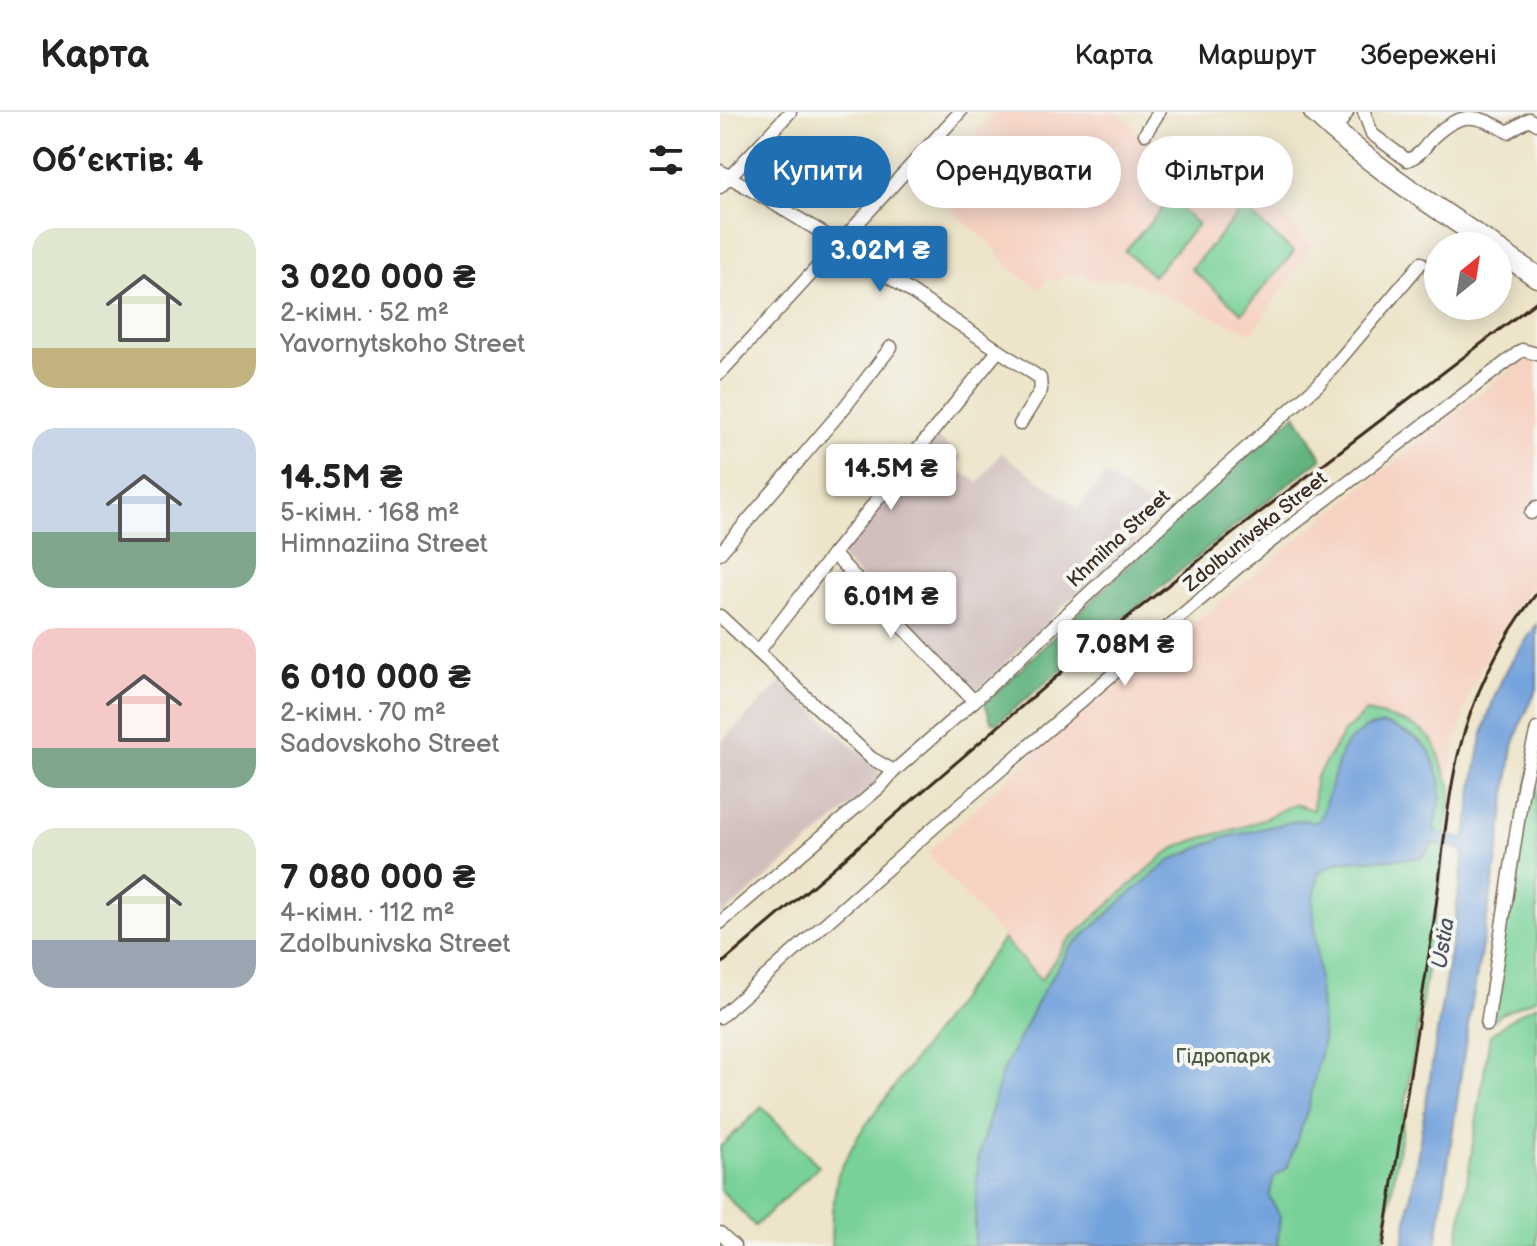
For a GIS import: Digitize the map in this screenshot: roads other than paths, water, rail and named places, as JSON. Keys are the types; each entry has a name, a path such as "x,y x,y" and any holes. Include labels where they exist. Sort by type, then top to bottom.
{"main road":[{"path":"1314,112 1407,189 1472,232"},
{"path":"1512,260 1537,277"}],"street":[{"path":"790,112 723,178 838,244 1040,378 1041,390 1020,424"},
{"path":"720,373 960,112"},
{"path":"1145,134 1159,112"},
{"path":"1332,130 1344,112"},
{"path":"1364,112 1372,134 1407,160 1418,156 1445,123 1456,115 1469,112 1489,117 1508,132 1529,119 1537,124"},
{"name":"Khmilna Street","path":"720,923 880,787 1200,489 1319,384 1421,263"},
{"path":"720,553 844,408 891,347"},
{"name":"Zdolbunivska Street","path":"720,1017 941,821 1244,562 1522,350 1537,354"},
{"path":"758,652 833,554 998,351"},
{"path":"833,554 974,701"},
{"path":"720,616 871,758 894,771"},
{"path":"1487,1025 1524,782 1537,729"},
{"path":"720,1233 734,1246"}],"water":[{"name":"Гідропарк","path":"1537,624 1537,689 1513,746 1436,1246 1403,1246 1464,854 1460,849 1431,843 1421,858 1340,861 1319,872 1313,902 1323,1040 1308,1109 1287,1168 1274,1177 1269,1196 1280,1216 1277,1246 974,1246 978,1158 1002,1073 1039,998 1070,948 1171,860 1222,838 1291,822 1304,820 1313,823 1320,820 1342,751 1366,728 1383,724 1392,726 1416,738 1429,750 1440,779 1441,797 1434,831 1462,839 1466,837 1480,749 1491,706 1509,666"}],"railway":[{"path":"720,965 1098,641 1242,526 1537,301"},
{"path":"1383,1246 1458,755 1479,690 1499,649 1537,593"}],"water label":[{"name":"Ustia","path":"1442,943"}]}
